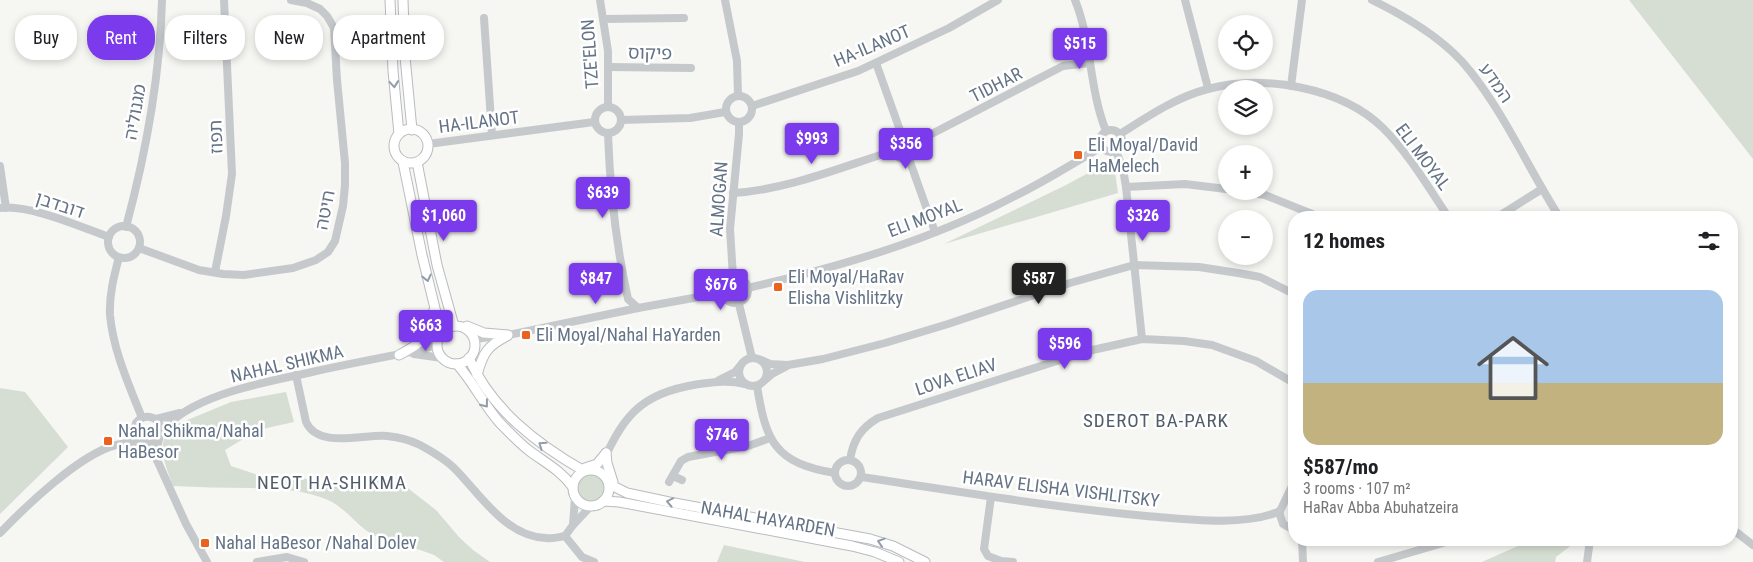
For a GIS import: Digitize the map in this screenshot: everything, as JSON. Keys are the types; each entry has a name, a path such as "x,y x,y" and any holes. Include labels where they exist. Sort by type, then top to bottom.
{"main road":[{"path":"390,0 393,71 399,134"},
{"path":"402,0 404,56 412,130"},
{"path":"412,130 422,134 428,144 424,157 410,164 399,159 394,152 394,141 403,131 412,130"},
{"path":"403,162 439,336 437,348 442,358 452,364 457,364 469,358 474,349 474,338 464,328 454,326 447,328 439,336"},
{"path":"417,162 437,265 454,326"},
{"path":"400,354 415,347 424,339 432,321 433,304"},
{"path":"450,311 461,323 473,330 508,335"},
{"path":"477,375 484,352 494,343 508,335"},
{"path":"469,358 477,375 489,392 520,427 537,442 582,470 598,472 612,486"},
{"path":"457,364 466,374 482,401 500,422 530,451 564,476 572,486 575,498 585,506 591,506 603,501 612,486 606,453"},
{"path":"572,486 582,470 597,464 606,453"},
{"name":"NAHAL HAYARDEN","path":"612,486 627,493 669,502 870,539 893,546 925,562"},
{"name":"NAHAL HAYARDEN","path":"603,501 619,502 852,546 899,562"}],"street":[{"name":"מגנוליה","path":"126,227 150,124 156,79 162,0"},
{"name":"תפוז","path":"215,272 232,174 224,0"},
{"name":"חיטה","path":"139,248 199,270 244,275 293,268 316,260 328,252 335,241 343,206 345,163 334,28 320,9 307,3 291,0"},
{"name":"TZE'ELON","path":"600,0 608,67 608,107"},
{"path":"725,0 737,61 738,95"},
{"name":"HA-ILANOT","path":"752,106 858,71 949,28 998,0"},
{"path":"1075,0 1086,39 1099,114 1106,131"},
{"path":"1185,0 1208,88"},
{"path":"1291,86 1302,0"},
{"name":"המדע","path":"1372,0 1417,25 1446,47 1470,70 1497,110 1556,211"},
{"path":"484,18 492,135"},
{"path":"603,19 684,18"},
{"path":"876,63 901,133"},
{"name":"TIDHAR","path":"918,141 1063,66 1090,63"},
{"name":"פיקוס","path":"608,67 691,68"},
{"name":"ELI MOYAL","path":"1120,134 1157,111 1208,88 1244,83 1291,86 1322,93 1345,102 1382,127 1405,155 1443,211"},
{"path":"738,95 748,99 752,106 752,113 748,118 739,122 732,120 725,112 728,100 738,95"},
{"path":"608,107 616,110 621,120 616,131 608,134 599,130 594,122 599,110 608,107"},
{"path":"621,120 690,118 725,112"},
{"name":"HA-ILANOT","path":"428,144 594,122"},
{"name":"ALMOGAN","path":"733,277 730,229 739,122"},
{"path":"1113,130 1120,134 1122,143 1116,151 1109,152 1101,148 1100,137 1106,131 1113,130"},
{"path":"901,133 912,134 918,141 917,153 909,159 898,157 893,151 892,141 901,133"},
{"path":"608,134 614,213 620,261 628,299 626,305 620,311"},
{"name":"ELI MOYAL","path":"748,288 843,264 935,232 1011,198 1101,148"},
{"path":"733,193 759,191 783,186 893,151"},
{"path":"1116,151 1123,170 1126,187 1142,339"},
{"path":"909,159 935,232"},
{"path":"0,166 3,208"},
{"path":"1126,187 1185,184 1218,188"},
{"path":"1507,211 1542,189"},
{"path":"1273,198 1305,211"},
{"name":"דובדבן","path":"3,208 34,211 109,237"},
{"path":"126,227 131,228 138,234 140,243 137,252 129,258 119,257 110,249 109,237 116,229 126,227"},
{"path":"119,257 111,294 110,313 112,330 126,376 142,418"},
{"path":"715,382 735,372 745,361 752,358 770,364 788,365 823,359 948,324 1070,283 1134,265 1199,267 1238,273 1260,277 1288,291"},
{"path":"733,277 744,280 748,288 746,299 738,304 728,302 721,292 723,284 733,277"},
{"path":"474,338 508,335 721,292"},
{"path":"628,299 638,308"},
{"path":"738,304 752,358"},
{"name":"NAHAL SHIKMA","path":"156,419 184,412 226,393 296,375 430,347 439,336"},
{"name":"LOVA ELIAV","path":"850,460 852,447 860,432 868,423 878,418 1088,351 1142,339 1184,341 1212,345 1256,361 1288,380"},
{"name":"NAHAL SHIKMA","path":"400,354 416,354 442,358"},
{"path":"761,360 767,368 767,377 764,382"},
{"path":"742,364 740,376 745,384"},
{"path":"598,472 618,431 627,419 648,400 669,390 715,382 732,380 756,386 788,365"},
{"path":"296,375 306,422 314,432 328,437 344,439 386,436 402,438 418,444 451,465 485,503 511,525 526,533 546,538 565,536"},
{"path":"756,386 764,422 770,438 786,456 799,464 835,473"},
{"name":"NAHAL SHIKMA","path":"160,436 170,422 184,412"},
{"path":"157,460 160,436 159,423 156,419 142,418 136,423 134,435 157,460 186,524 207,562"},
{"path":"0,533 20,513 79,463 115,445 134,430"},
{"path":"115,445 151,444 160,436"},
{"path":"682,480 671,479 681,461 688,456 748,446 770,438"},
{"path":"850,460 860,468 861,477 854,485 845,486 838,481 835,473 841,462 850,460"},
{"name":"HARAV ELISHA VISHLITSKY","path":"861,477 991,497 1167,518 1216,521 1258,518 1272,520 1288,528"},
{"path":"1288,496 1280,511 1281,520 1288,527"},
{"path":"991,497 984,549 988,556 1002,561 1013,562"},
{"path":"572,525 575,498"},
{"path":"565,536 572,525 591,506"},
{"name":"HARAV ELISHA VISHLITSKY","path":"1258,518 1280,511"},
{"path":"1738,533 1753,545"},
{"path":"565,536 571,546 582,557 594,562"},
{"path":"1301,546 1303,562"},
{"path":"1378,562 1433,546"},
{"path":"1587,562 1589,546"},
{"path":"257,562 286,557 304,562"}],"shaded area":[{"path":"1629,0 1753,0 1753,159"},
{"path":"1107,163 1115,172 1118,193 944,244 1066,185"},
{"path":"0,388 25,392 68,447 0,514"},
{"path":"286,392 294,422 258,430 225,450 231,466 270,479 302,478 333,486 336,482 371,478 400,482 436,510 459,537 490,562 444,562 434,555 381,536 380,538 366,530 335,504 319,496 290,490 173,486 165,463 163,447 167,432 173,426 231,402"},
{"path":"592,474 602,478 606,488 602,498 592,502 582,498 578,488 582,478"},
{"path":"724,545 805,562 717,562"},
{"path":"1518,546 1570,546 1556,557 1555,562 1482,562"}],"place":[{"name":"Eli Moyal/David HaMelech","path":"1078,155"},
{"name":"Eli Moyal/HaRav Elisha Vishlitzky","path":"778,287"},
{"name":"Eli Moyal/Nahal HaYarden","path":"526,335"},
{"name":"Nahal Shikma/Nahal HaBesor","path":"108,441"},
{"name":"Nahal HaBesor /Nahal Dolev","path":"205,543"}],"district":[{"name":"SDEROT BA-PARK","path":"1156,420"},
{"name":"NEOT HA-SHIKMA","path":"332,482"}]}
